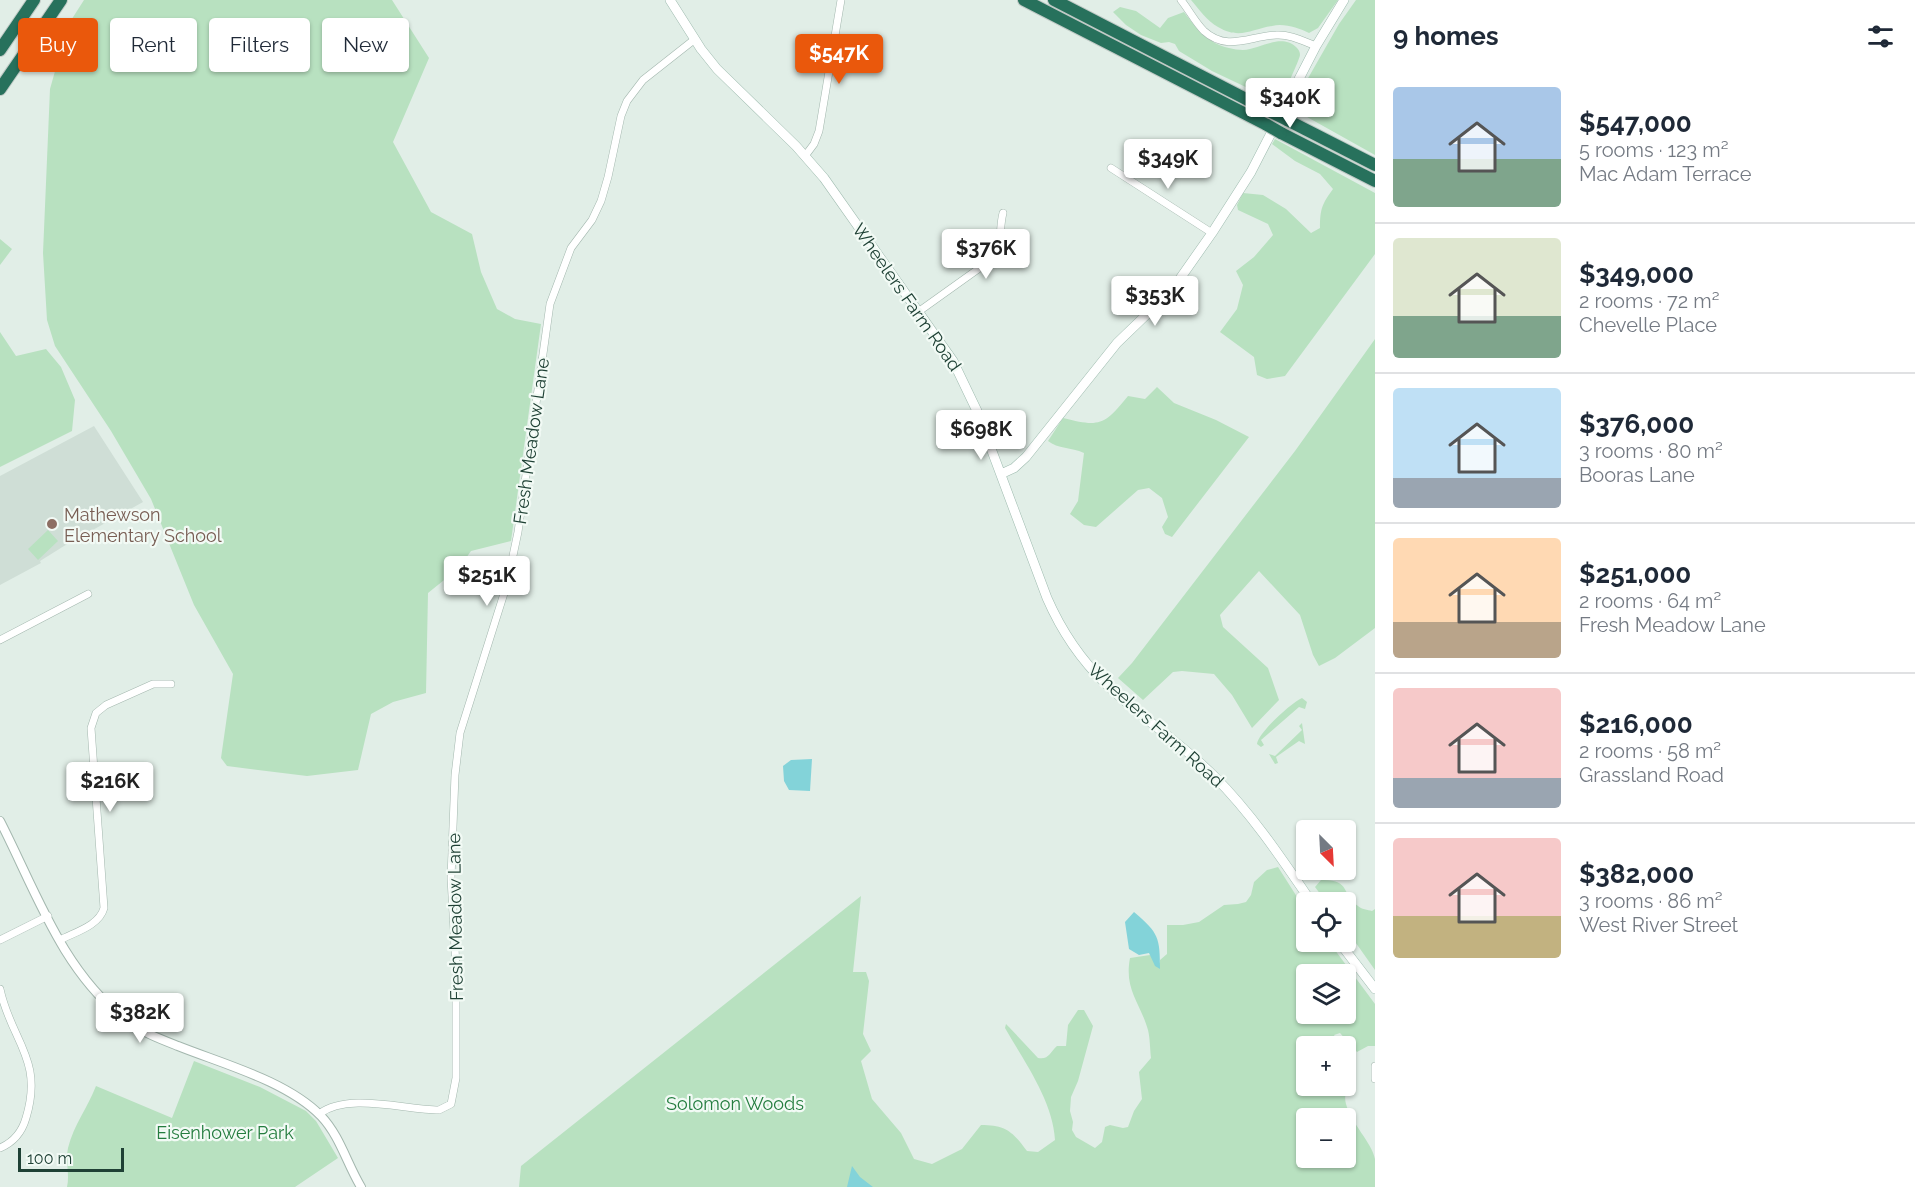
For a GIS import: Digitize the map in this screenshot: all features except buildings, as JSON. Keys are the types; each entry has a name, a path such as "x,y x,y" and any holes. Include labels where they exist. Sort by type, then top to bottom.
{"highway":[{"path":"0,50 34,0"},
{"path":"0,90 61,0"},
{"path":"1024,0 1375,181"},
{"path":"1054,0 1375,165"}],"main road":[{"name":"Wheelers Farm Road","path":"670,0 694,39 727,80 805,156 832,189 953,361 964,381 1001,474 1047,598 1073,646 1104,683 1198,761 1228,790 1269,841 1304,892"},
{"path":"1001,474 1018,465 1117,343 1172,291 1212,233 1265,148 1317,46 1344,0"},
{"path":"1347,952 1375,989"}],"street":[{"path":"805,156 814,144 819,131 841,0"},
{"path":"1181,0 1204,30 1220,41 1240,42 1277,34 1317,46"},
{"name":"Fresh Meadow Lane","path":"319,1114 327,1108 343,1104 374,1104 439,1110 448,1107 453,1100 456,1078 456,966 450,878 458,748 463,721 507,584 518,532 550,304 571,248 592,220 601,201 621,116 627,101 644,81 694,39"},
{"path":"1111,168 1212,233"},
{"path":"918,312 995,257 999,247 999,231 1003,213"},
{"path":"0,640 88,594"},
{"path":"60,940 94,922 102,915 104,908 92,721 98,710 110,703 153,684 171,684"},
{"path":"0,820 73,964 94,991 126,1020 155,1037 262,1079 291,1094 319,1114 336,1137 361,1187"},
{"path":"0,940 48,916"},
{"path":"0,989 29,1064 33,1083 23,1128 15,1138 0,1148"},
{"path":"1375,1065 1375,1079"}],"shaded area":[{"name":"Mathewson Elementary School","path":"94,426 143,502 0,585 0,476"}],"green space":[{"path":"84,0 392,0 403,18 322,18 322,72 409,72 409,27 429,58 393,142 431,212 472,234 481,272 497,309 515,319 541,324 511,541 471,551 459,568 428,593 426,693 393,702 371,714 358,770 307,776 227,766 221,758 233,674 194,605 151,499 111,431 55,346 47,320 43,253 50,89 55,72 98,72 98,18 72,18"},
{"path":"1191,0 1338,0 1318,28 1309,33 1281,25 1233,33 1214,24"},
{"path":"1356,0 1375,0 1375,155 1291,108 1339,24"},
{"path":"1120,7 1136,11 1160,28 1168,18 1184,12 1203,34 1215,43 1232,49 1250,49 1284,41 1296,47 1300,55 1282,98 1271,99 1212,71 1179,51 1175,44 1161,43 1141,35 1113,12"},
{"path":"1275,139 1375,193 1375,254 1285,376 1267,379 1257,375 1254,357 1220,332 1237,309 1243,285 1236,271 1254,257 1273,235 1268,224 1238,210 1237,205 1243,193 1263,195 1286,209 1311,233 1320,228 1322,207 1333,189 1320,174 1295,161 1272,144"},
{"path":"0,239 12,249 0,265"},
{"path":"0,332 16,356 46,349 61,367 75,400 72,431 0,467"},
{"path":"1375,339 1375,628 1335,658 1319,666 1300,615 1259,571 1220,615 1223,627 1268,668 1279,700 1252,728 1232,695 1214,674 1182,671 1173,672 1143,700 1118,678 1132,663 1295,451"},
{"path":"1157,387 1174,403 1216,420 1249,437 1172,537 1165,534 1162,527 1168,517 1162,498 1149,488 1138,490 1096,527 1084,525 1070,514 1078,501 1084,453 1048,441 1063,418 1085,423 1100,422 1113,413 1128,396 1145,399"},
{"path":"48,530 58,541 38,560 28,549"},
{"path":"1302,698 1307,702 1305,709 1299,707 1261,740 1264,745 1261,747 1257,744 1263,733 1276,719"},
{"path":"1302,723 1305,744 1299,741 1276,757 1278,763 1275,764 1269,754 1275,756 1302,730 1299,726"},
{"name":"Solomon Woods","path":"1278,867 1296,895 1296,952 1336,952 1345,964 1296,964 1296,1024 1356,1024 1356,978 1375,1004 1375,1046 1368,1046 1357,1052 1356,1036 1343,1036 1340,1033 1335,1036 1296,1036 1296,1096 1345,1096 1348,1108 1296,1108 1296,1168 1356,1168 1356,1124 1375,1159 1375,1187 519,1187 521,1166 861,896 853,972 866,972 869,981 863,1034 871,1051 861,1061 872,1099 901,1133 914,1159 932,1164 962,1149 981,1125 1003,1128 1027,1151 1038,1152 1055,1140 1053,1125 1043,1096 1005,1028 1006,1024 1038,1058 1045,1058 1057,1046 1066,1046 1068,1025 1078,1010 1084,1010 1093,1026 1078,1081 1071,1097 1072,1130 1076,1137 1095,1148 1102,1142 1105,1127 1110,1125 1128,1127 1142,1099 1139,1072 1151,1058 1148,1030 1129,979 1130,958 1150,955 1160,963 1160,960 1167,954 1167,925 1199,922 1224,905 1246,902 1251,895 1254,882 1267,870"},
{"path":"1321,880 1331,880 1341,885 1346,892 1319,892 1315,887"},
{"path":"1356,904 1372,911 1375,909 1375,970 1356,943"},
{"name":"Eisenhower Park","path":"194,1061 260,1087 306,1111 316,1121 338,1158 295,1187 67,1187 68,1148 96,1086 172,1118"}],"water":[{"path":"812,759 810,791 789,790 784,781 783,766 791,760"},
{"path":"1134,912 1149,925 1156,937 1160,969 1155,966 1149,953 1139,955 1129,949 1125,922"},
{"path":"852,1166 860,1177 873,1187 847,1187"}],"place":[{"name":"Mathewson Elementary School","path":"52,524"}]}
